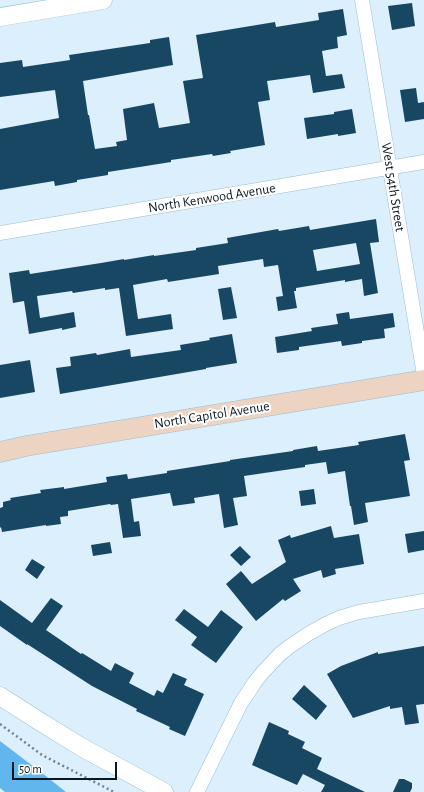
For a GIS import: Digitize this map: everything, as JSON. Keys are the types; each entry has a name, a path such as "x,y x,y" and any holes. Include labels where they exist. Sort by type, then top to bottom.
{"main road":[{"name":"North Capitol Avenue","path":"0,452 26,446 424,380"}],"street":[{"path":"0,17 103,0"},
{"name":"West 54th Street","path":"362,0 424,375"},
{"name":"North Kenwood Avenue","path":"0,233 424,162"},
{"path":"197,792 241,703 255,682 280,654 318,628 344,616 424,601"},
{"path":"0,696 84,748 164,792"}],"path":[{"path":"0,724 42,755 114,792"}],"water":[{"path":"0,741 66,792 5,792 0,788"}],"building":[{"path":"412,3 415,26 392,30 388,6"},
{"path":"343,9 347,35 337,37 338,48 322,51 326,76 342,74 345,88 313,93 310,75 267,81 270,100 258,102 265,145 230,151 231,153 213,156 212,154 171,160 171,162 108,172 108,175 77,180 77,182 55,186 54,181 0,190 0,129 59,118 55,90 0,97 0,63 22,60 23,67 70,60 69,55 150,43 150,40 169,37 173,65 83,81 95,149 117,146 116,142 127,140 123,109 154,103 159,128 190,123 183,81 203,78 196,35 275,22 276,27 319,20 318,13"},
{"path":"416,88 418,103 424,102 424,119 405,122 400,90"},
{"path":"352,109 356,133 307,139 304,118 334,114 334,112"},
{"path":"376,219 379,242 370,243 378,293 364,296 362,279 345,282 345,280 296,288 296,291 294,291 297,308 278,311 276,297 283,296 278,265 264,267 263,259 218,266 219,274 168,282 167,279 133,285 138,319 171,314 173,329 126,336 119,288 105,290 105,288 73,293 72,291 37,296 40,318 74,312 76,327 62,330 62,328 29,334 24,301 13,303 9,273 29,270 30,274 124,259 196,250 196,248 228,243 227,238 278,229 279,231 309,226 310,230","holes":["356,243 360,264 317,271 313,250"]},
{"path":"231,287 237,318 223,320 218,289"},
{"path":"349,312 350,319 393,313 395,327 384,329 385,338 362,341 362,343 342,346 341,341 299,347 299,350 277,353 275,337 312,331 311,328 338,324 336,314"},
{"path":"232,334 237,363 60,394 56,368 71,366 70,357 96,353 97,355 130,349 131,357 181,350 180,345 210,340 209,338"},
{"path":"30,360 35,392 0,398 0,365"},
{"path":"405,434 410,460 404,461 410,496 365,503 368,522 354,525 345,471 328,474 326,462 305,465 305,467 244,476 247,496 233,498 238,525 224,528 219,494 194,498 195,503 173,506 170,493 131,499 134,522 139,521 141,536 123,538 118,504 68,511 68,516 60,517 61,524 2,532 1,527 0,528 0,508 3,507 3,502 11,500 10,498 41,493 40,490 64,487 64,489 107,482 106,477 127,474 128,479 167,473 167,471 317,446 318,451 359,445 358,442"},
{"path":"314,489 316,504 301,506 299,491"},
{"path":"331,526 334,538 359,534 364,564 335,569 336,574 323,578 321,570 293,579 301,591 285,601 283,599 256,621 226,584 241,571 252,584 286,562 278,540 290,535 291,538"},
{"path":"424,531 424,550 408,553 405,534"},
{"path":"110,542 112,553 93,556 91,545"},
{"path":"240,546 251,557 241,566 230,555"},
{"path":"32,559 45,567 37,579 25,570"},
{"path":"51,598 63,606 46,630 81,654 82,653 111,671 115,663 134,673 129,683 154,696 157,690 163,693 173,673 187,679 184,685 204,694 185,736 169,729 170,727 136,711 137,709 92,686 0,626 0,600 32,623"},
{"path":"184,609 208,627 221,610 243,627 216,663 191,645 197,637 175,620"},
{"path":"424,646 424,704 416,705 419,723 405,725 402,707 390,709 390,706 353,718 327,674 341,666 378,652 378,654"},
{"path":"304,685 327,706 316,720 292,699"},
{"path":"269,722 289,731 288,734 305,742 302,748 322,758 317,769 365,792 321,792 325,785 303,774 297,785 252,765"},
{"path":"399,779 404,779 412,783 410,792 393,792"}]}
